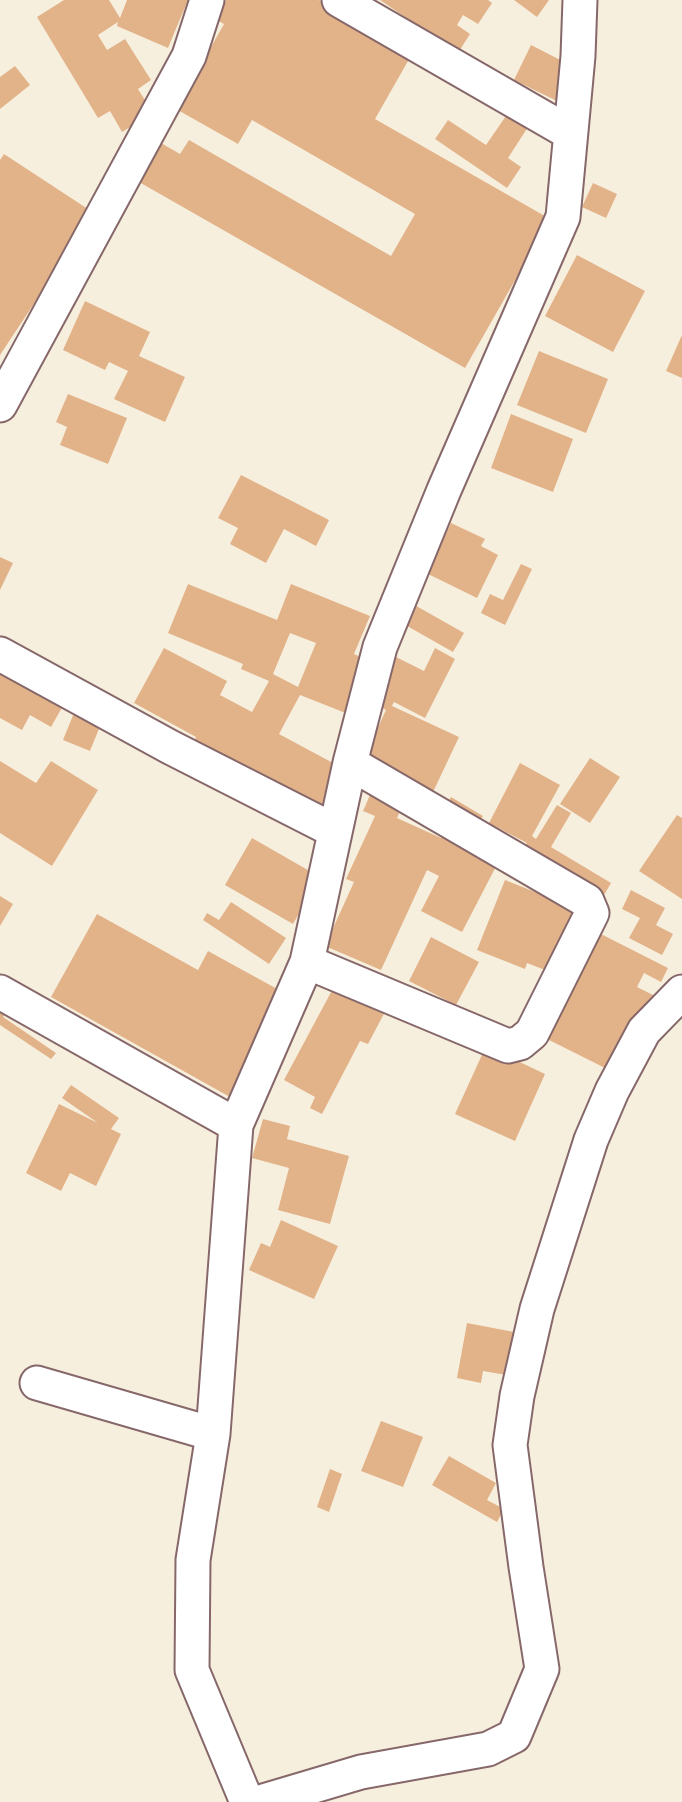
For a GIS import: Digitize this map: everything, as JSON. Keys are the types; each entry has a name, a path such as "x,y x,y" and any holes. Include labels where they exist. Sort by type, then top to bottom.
{"street":[{"path":"0,405 189,56 207,0"},
{"path":"339,0 570,133"},
{"path":"247,1802 192,1670 193,1560 213,1434 236,1125 307,962 350,763 380,647 444,491 563,217 578,56 580,0"},
{"path":"0,654 170,747 335,831"},
{"path":"307,962 508,1046 520,1043 532,1033 592,913 587,901 350,763"},
{"path":"0,992 236,1125"},
{"path":"260,1802 360,1772 488,1749 514,1736 542,1669 510,1445 517,1396 537,1309 591,1140 612,1091 644,1031 682,992"},
{"path":"37,1383 213,1434"}],"building":[{"path":"64,0 109,0 120,18 127,0 188,0 168,48 117,26 118,22 98,35 107,50 125,39 151,80 138,89 153,113 122,132 110,111 98,118 37,17"},
{"path":"226,0 319,0 412,54 375,119 550,219 465,368 139,182 161,143 180,154 189,140 391,256 415,214 252,120 238,144 176,109 224,24 215,19"},
{"path":"380,0 488,0 492,3 478,24 463,15 457,25 470,34 458,53"},
{"path":"514,0 549,0 537,17"},
{"path":"531,45 574,67 557,101 514,80"},
{"path":"15,66 30,85 0,109 0,77"},
{"path":"510,110 530,124 508,158 521,167 507,188 435,139 448,120 486,145"},
{"path":"4,154 94,213 0,355 0,160"},
{"path":"593,183 617,194 606,218 582,207"},
{"path":"577,255 645,291 613,352 545,316"},
{"path":"85,301 150,332 139,356 185,377 165,422 114,399 128,371 109,362 105,370 63,350"},
{"path":"682,335 682,378 666,371"},
{"path":"539,351 608,379 586,433 517,405"},
{"path":"68,394 127,418 108,464 60,445 67,427 56,422"},
{"path":"511,414 573,439 553,492 491,468"},
{"path":"241,475 329,520 316,546 284,529 266,563 230,544 238,528 218,518"},
{"path":"451,523 485,539 481,546 498,555 477,598 426,573"},
{"path":"0,557 13,563 0,590"},
{"path":"521,564 532,569 505,625 481,613 490,594 503,600"},
{"path":"188,584 277,620 291,584 370,616 354,654 370,661 348,714 300,695 279,734 346,770 322,817 191,747 196,737 134,703 164,648 227,681 220,695 252,712 269,681 241,669 243,664 168,633","holes":["290,633 316,643 298,687 273,674"]},
{"path":"404,599 464,633 453,652 393,618"},
{"path":"435,648 455,659 425,718 394,702 392,706 459,737 433,792 363,760 386,710 367,700 390,654 424,671"},
{"path":"0,659 68,697 51,727 30,715 22,730 0,718"},
{"path":"78,703 105,714 90,751 63,740"},
{"path":"590,758 620,777 590,823 560,804"},
{"path":"0,761 36,783 51,761 98,790 52,866 0,833"},
{"path":"520,763 560,785 532,836 536,839 557,805 571,813 551,847 611,883 600,902 520,854 527,843 489,823"},
{"path":"373,788 404,802 397,818 441,838 442,836 437,834 443,822 503,853 462,932 421,911 439,876 427,870 381,970 325,946 354,882 346,879 375,816 363,811"},
{"path":"451,797 483,816 473,832 441,814"},
{"path":"677,815 682,818 682,899 639,871"},
{"path":"252,838 320,877 293,924 225,885"},
{"path":"505,880 583,911 558,975 527,963 525,969 477,950"},
{"path":"631,890 665,908 656,925 673,934 662,955 629,938 640,918 622,909"},
{"path":"0,896 13,904 0,926"},
{"path":"231,902 286,938 269,964 203,920 207,913 219,920"},
{"path":"97,914 198,970 208,951 290,996 237,1101 51,997"},
{"path":"591,929 668,968 661,982 644,973 637,987 657,997 619,1075 539,1035"},
{"path":"431,937 479,962 456,1005 409,981"},
{"path":"337,981 387,1008 368,1044 360,1041 322,1114 310,1108 315,1097 284,1080"},
{"path":"0,998 10,1005 3,1017 56,1053 51,1059 0,1025"},
{"path":"486,1046 545,1074 515,1141 455,1114"},
{"path":"71,1085 119,1118 111,1129 121,1134 96,1186 70,1173 61,1191 26,1173 59,1104 98,1123 62,1098"},
{"path":"263,1119 290,1126 287,1139 349,1156 330,1224 278,1210 289,1168 252,1158"},
{"path":"281,1220 338,1246 314,1299 249,1270 261,1243 270,1247"},
{"path":"467,1323 514,1332 506,1375 483,1371 481,1383 457,1378"},
{"path":"381,1421 423,1437 403,1487 361,1471"},
{"path":"449,1456 496,1483 487,1500 504,1509 497,1522 432,1485"},
{"path":"330,1469 342,1474 329,1512 317,1507"}]}
